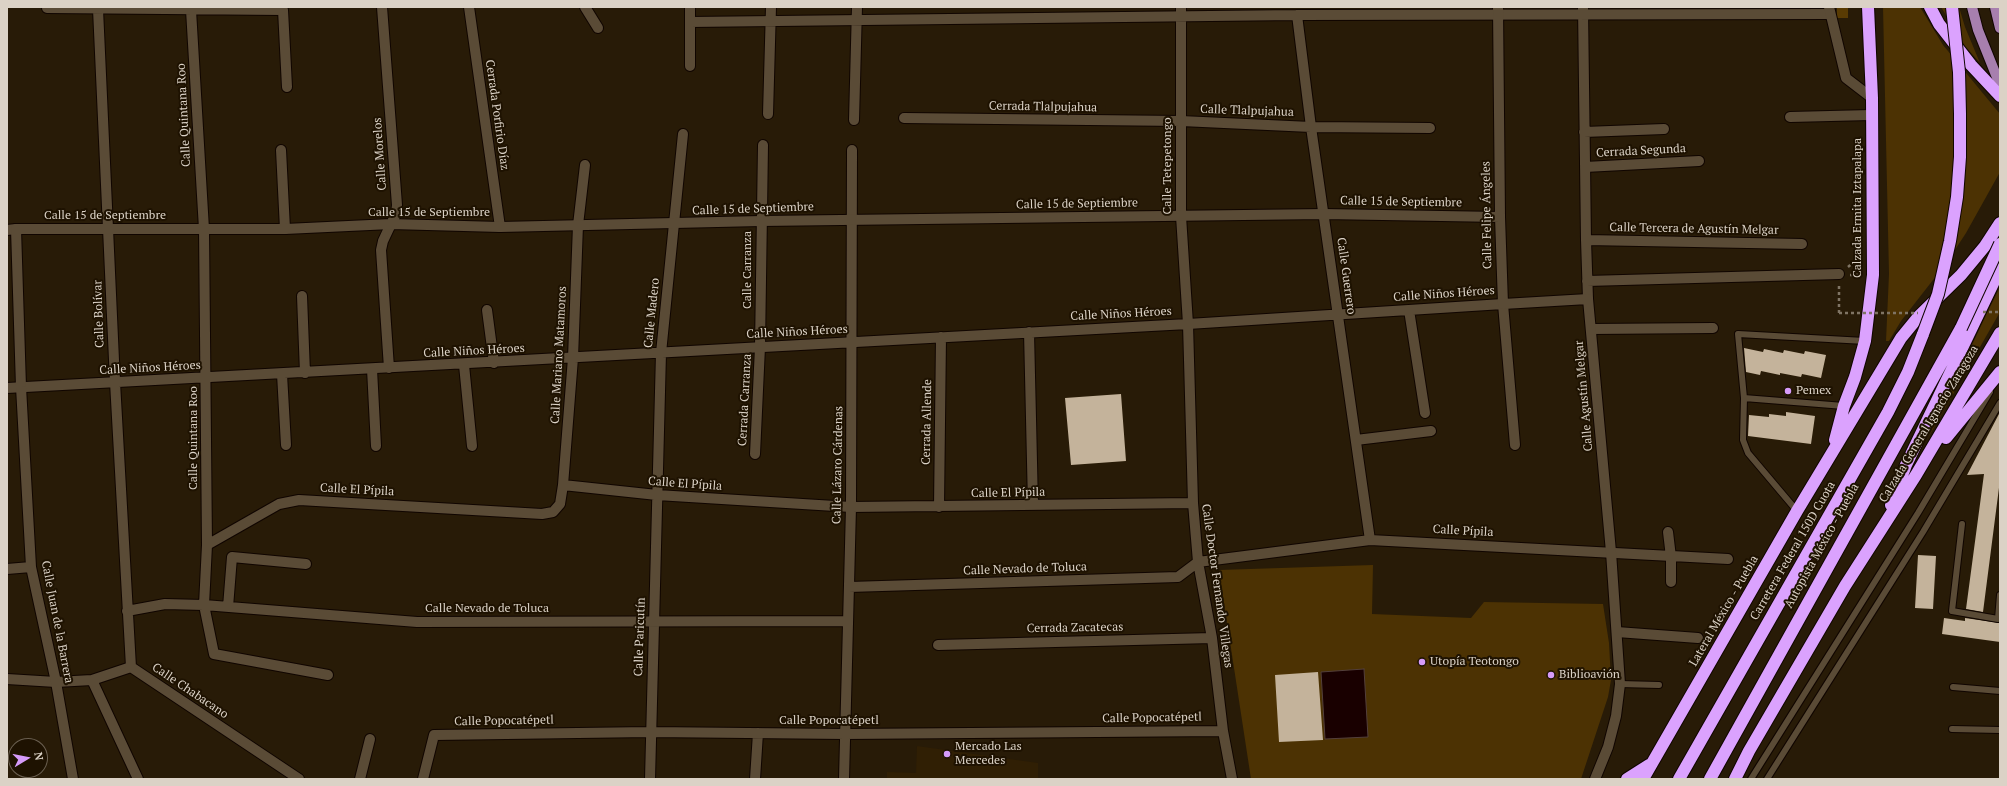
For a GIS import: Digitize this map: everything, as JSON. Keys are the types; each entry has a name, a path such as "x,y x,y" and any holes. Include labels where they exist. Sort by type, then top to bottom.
{"highway":[{"name":"Calzada Ermita Iztapalapa","path":"1830,457 1844,406 1855,378 1864,341 1873,275 1872,98 1868,7"},
{"path":"1930,7 1939,24 1971,65 2000,96"},
{"name":"Carretera Federal 150D Cuota","path":"1679,779 1888,412 1908,372 1938,294 1950,241 1960,163 1959,72 1952,7"},
{"path":"1830,457 1902,338 1919,316 1961,275 1985,246 2000,223"},
{"name":"Autopista México - Puebla","path":"1710,779 1915,408 1943,362 1961,328 2000,244"},
{"path":"1735,779 1749,751 1845,586 1882,528 1906,465 2000,269"},
{"name":"Calzada General Ignacio Zaragoza","path":"1882,528 1916,475 2000,333"},
{"path":"1916,475 2000,372"},
{"name":"Lateral México - Puebla","path":"1643,779 1830,457"},
{"path":"1627,779 1652,763"}],"main road":[{"path":"1972,7 1978,30 2000,85"},
{"path":"1995,7 2000,28"}],"street":[{"name":"Calle Morelos","path":"382,7 397,205 396,214 383,241 381,250 389,368"},
{"name":"Cerrada Porfirio Díaz","path":"469,7 500,227"},
{"path":"585,7 598,28"},
{"path":"690,7 690,66"},
{"path":"768,114 771,7"},
{"path":"854,120 857,7"},
{"path":"47,8 283,10 287,86"},
{"name":"Calle Bolívar","path":"98,9 115,382 131,667"},
{"name":"Calle Quintana Roo","path":"191,10 204,229 207,545 204,605 214,654 328,675"},
{"path":"690,22 771,23 1181,12 1297,16 1498,11 1830,11 1846,78 1872,98"},
{"name":"Calle Felipe Ángeles","path":"1498,11 1502,304 1515,445"},
{"name":"Calle Tetepetongo","path":"1181,12 1181,216 1188,324"},
{"name":"Calle Agustín Melgar","path":"1583,12 1588,300 1611,552 1620,684 1616,716 1608,747 1595,779"},
{"name":"Calle Guerrero","path":"1297,16 1311,127 1370,540"},
{"path":"1790,117 1871,115"},
{"name":"Cerrada Tlalpujahua","path":"904,118 1181,122"},
{"name":"Calle Tlalpujahua","path":"1181,122 1311,127"},
{"path":"1311,127 1430,128"},
{"path":"1584,132 1664,129"},
{"name":"Calle Madero","path":"657,495 661,353 683,134"},
{"name":"Calle Carranza","path":"760,347 763,145"},
{"path":"281,150 285,229"},
{"name":"Calle Lázaro Cárdenas","path":"844,779 851,507 852,150"},
{"name":"Cerrada Segunda","path":"1585,167 1699,161"},
{"name":"Calle Mariano Matamoros","path":"563,485 573,358 578,225 586,165"},
{"name":"Calle 15 de Septiembre","path":"11,230 285,229 392,224 500,227 852,219 1324,214 1500,217"},
{"name":"Calle Juan de la Barrera","path":"11,230 31,568 56,682 73,779"},
{"name":"Calle Tercera de Agustín Melgar","path":"1586,240 1802,244"},
{"path":"1587,281 1839,274"},
{"path":"302,296 305,372"},
{"name":"Calle Niños Héroes","path":"7,388 305,372 372,370 1588,300"},
{"path":"487,310 494,363"},
{"path":"1409,310 1424,413"},
{"name":"Calle Doctor Fernando Villegas","path":"1188,324 1193,503 1198,562 1212,638 1223,731 1232,779"},
{"path":"1591,329 1713,328"},
{"path":"1029,332 1033,505"},
{"name":"Cerrada Allende","path":"939,507 941,337"},
{"name":"Cerrada Carranza","path":"755,454 760,347"},
{"path":"464,364 472,446"},
{"path":"372,370 376,446"},
{"path":"282,374 286,445"},
{"path":"1356,440 1431,431"},
{"name":"Calle El Pípila","path":"207,545 279,504 299,500 542,514 553,512 560,504 563,485 657,495 851,507 1193,503"},
{"name":"Calle Paricutín","path":"650,779 657,495"},
{"path":"1668,532 1671,557 1671,582"},
{"name":"Calle Pípila","path":"1198,562 1370,540 1728,559"},
{"path":"228,607 232,557 306,564"},
{"name":"Calle Nevado de Toluca","path":"848,587 1178,577 1198,562"},
{"path":"7,569 31,568"},
{"name":"Calle Nevado de Toluca","path":"127,610 165,604 204,605 417,622 848,621"},
{"path":"1617,632 1698,638"},
{"name":"Cerrada Zacatecas","path":"938,645 1212,638"},
{"path":"7,679 56,682 92,680 131,667"},
{"name":"Calle Chabacano","path":"131,667 299,779"},
{"path":"92,680 138,779"},
{"name":"Calle Popocatépetl","path":"423,779 434,735 650,732 846,734 1223,731"},
{"path":"755,779 758,733"},
{"path":"360,779 370,739"}],"lane":[{"path":"1798,511 1748,453 1744,440 1744,398 1738,334 1864,341"},
{"path":"1751,779 1918,513 2000,375"},
{"path":"1744,398 1844,406"},
{"path":"1768,779 1924,532 2000,403"},
{"path":"1962,524 1952,611 1998,618 2000,595"},
{"path":"1620,684 1659,685"},
{"path":"1953,687 2000,691"},
{"path":"1952,729 2000,730"}],"path":[{"path":"1839,274 1873,275"}],"shaded area":[{"path":"1837,7 1848,7 1848,18 1837,18"},
{"path":"1883,7 1920,7 1943,45 2000,114 2000,172 1966,233 1947,262 1901,321 1889,341 1886,341 1889,274"},
{"path":"1941,7 1959,7 1965,27 1980,63 1965,46"},
{"path":"2000,287 2000,312 1928,438 1988,311"},
{"name":"Utopía Teotongo","path":"1373,565 1372,614 1471,618 1484,602 1603,604 1609,643 1611,680 1608,697 1581,779 1251,779 1219,570"},
{"path":"1364,669 1368,737 1325,739 1321,672"},
{"name":"Mercado Las Mercedes","path":"917,746 1038,763 1038,779 887,779 887,772 916,773"}],"building":[{"path":"1744,348 1763,352 1764,349 1783,353 1784,350 1804,354 1805,351 1826,355 1821,378 1802,374 1801,377 1761,371 1760,375 1746,372"},
{"path":"1121,394 1126,461 1071,465 1065,398"},
{"path":"1786,412 1815,416 1811,444 1748,436 1749,415 1769,417 1769,414 1786,416"},
{"path":"2000,412 2000,480 1983,612 1966,609 1984,474 1967,475"},
{"path":"1918,555 1936,556 1933,609 1915,608"},
{"path":"1944,618 1965,621 1965,618 2000,623 2000,642 1942,634"},
{"path":"1318,672 1323,740 1279,742 1275,675"}],"place":[{"name":"Pemex","path":"1788,391"},
{"name":"Utopía Teotongo","path":"1422,662"},
{"name":"Biblioavión","path":"1551,675"},
{"name":"Mercado Las Mercedes","path":"947,754"}]}
